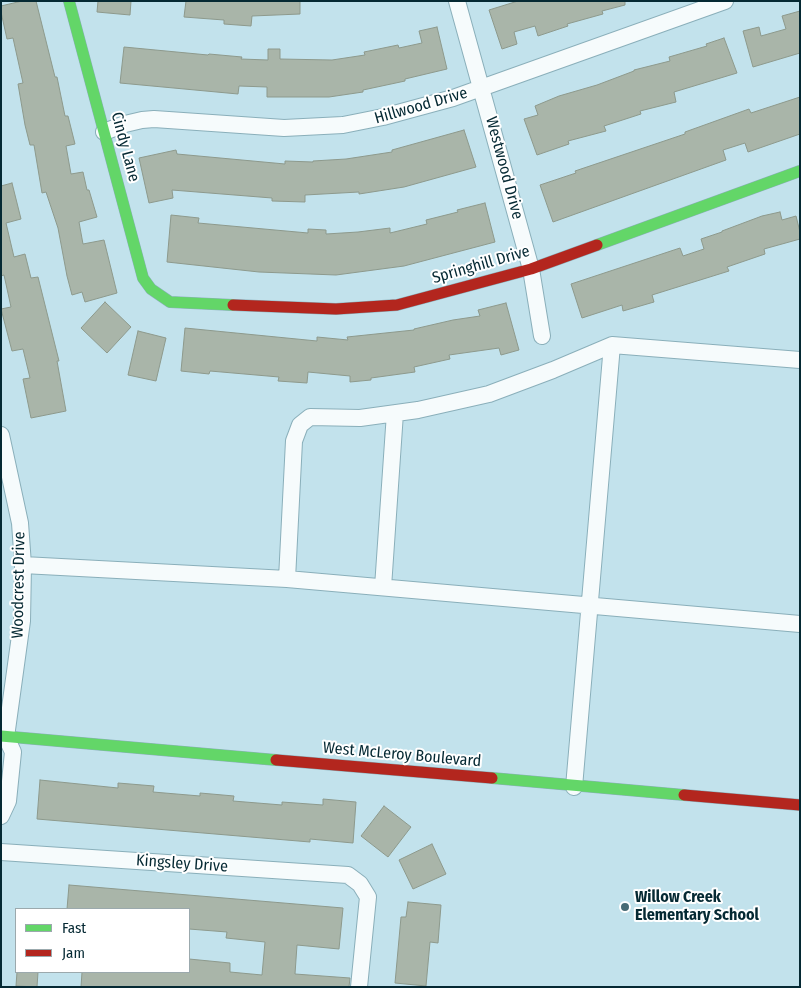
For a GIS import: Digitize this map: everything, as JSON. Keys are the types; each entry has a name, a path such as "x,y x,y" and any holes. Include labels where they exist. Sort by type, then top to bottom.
{"street":[{"name":"Cindy Lane","path":"69,1 143,278 158,295"},
{"name":"Westwood Drive","path":"457,1 531,269 542,336"},
{"name":"Hillwood Drive","path":"104,132 133,121 154,119 284,128 343,125 405,112 454,98 725,1"},
{"name":"Springhill Drive","path":"158,295 170,302 248,306 336,308 397,305 531,269 800,171"},
{"path":"574,787 588,605 612,345"},
{"path":"287,579 294,441 300,426 310,417 360,418 418,410 489,394 612,345 800,360"},
{"path":"383,587 395,413"},
{"name":"Woodcrest Drive","path":"1,435 20,523 23,565 22,621 3,738"},
{"path":"23,565 287,579 800,624"},
{"path":"1,816 8,801 13,752 3,738"},
{"name":"West McLeroy Boulevard","path":"3,738 800,806"},
{"name":"Kingsley Drive","path":"1,852 348,875 360,884 368,897 360,987"}],"building":[{"path":"22,1 36,1 55,77 57,77 65,116 68,116 75,144 66,146 71,174 83,172 87,190 89,190 97,217 79,222 83,244 104,240 117,293 85,302 82,292 72,295 58,228 46,192 42,193 34,145 30,145 25,125 18,84 23,83 13,38 7,39 1,12 1,6"},
{"path":"98,1 131,1 130,15 97,12"},
{"path":"186,1 300,1 300,14 252,16 251,26 224,24 224,20 184,17"},
{"path":"518,1 625,1 625,5 602,11 603,14 567,24 568,26 538,36 535,26 514,32 517,44 502,49 489,10"},
{"path":"800,11 800,53 753,67 743,31 759,27 761,36 786,29 782,16"},
{"path":"437,27 447,69 363,90 363,92 329,97 267,97 267,87 239,86 238,94 120,83 124,47 268,60 268,49 280,49 280,59 332,60 365,55 364,52 398,45 399,48 422,43 419,31"},
{"path":"724,38 737,73 674,92 676,102 640,111 641,114 604,126 606,131 568,141 569,144 537,155 524,119 538,115 535,106 634,70 670,61 669,57 707,46 706,44"},
{"path":"800,97 800,134 748,152 745,143 723,150 726,160 553,222 540,185 576,173 575,171 685,134 685,132 749,109 751,113"},
{"path":"464,130 476,167 404,187 359,194 359,192 305,195 305,202 272,201 272,198 172,190 173,198 149,203 139,158 176,150 177,154 285,164 285,161 313,162 392,152 392,150"},
{"path":"12,183 21,219 6,223 14,257 25,254 31,278 38,277 59,361 57,361 66,411 31,418 23,379 30,378 23,349 12,351 1,309 11,307 4,275 1,276 1,186"},
{"path":"485,203 495,242 404,266 336,275 259,272 167,262 171,215 199,218 198,223 308,233 308,229 326,230 326,234 390,228 390,233 427,224 426,220"},
{"path":"780,212 782,220 796,216 800,239 764,249 765,254 727,267 729,271 652,295 654,302 623,311 622,305 582,318 571,284 680,248 683,256 704,249 701,239 762,216"},
{"path":"105,302 131,327 107,353 81,328"},
{"path":"506,303 519,350 501,355 499,348 449,355 450,359 414,367 415,372 350,382 350,376 308,372 307,383 278,381 279,377 210,371 209,374 181,371 185,328 317,341 317,337 348,340 347,337 414,330 453,320 480,316 478,310"},
{"path":"138,331 166,338 156,381 128,375"},
{"path":"40,780 118,788 118,783 154,786 153,792 200,796 200,793 234,796 233,801 282,805 282,802 323,805 323,799 356,802 353,843 310,839 310,842 37,819"},
{"path":"384,806 411,827 388,857 361,836"},
{"path":"432,844 446,874 413,889 399,860"},
{"path":"69,885 343,908 339,949 297,945 295,974 350,978 349,987 81,987 82,973 190,973 190,959 230,963 230,972 262,975 265,942 226,938 227,932 190,929 190,908 67,908"},
{"path":"408,902 441,905 438,943 430,942 426,986 395,983 401,917 406,917"},
{"path":"17,973 38,973 37,987 16,986"}],"traffic: fast":[{"path":"69,1 143,278 151,289 170,302 233,305"},
{"path":"597,245 800,171"},
{"path":"1,736 276,760"},
{"path":"492,778 684,795"}],"traffic: jam":[{"path":"233,305 336,309 397,305 531,269 597,245"},
{"path":"276,760 492,778"},
{"path":"684,795 800,805"}],"place":[{"name":"Willow Creek Elementary School","path":"625,907"}]}
